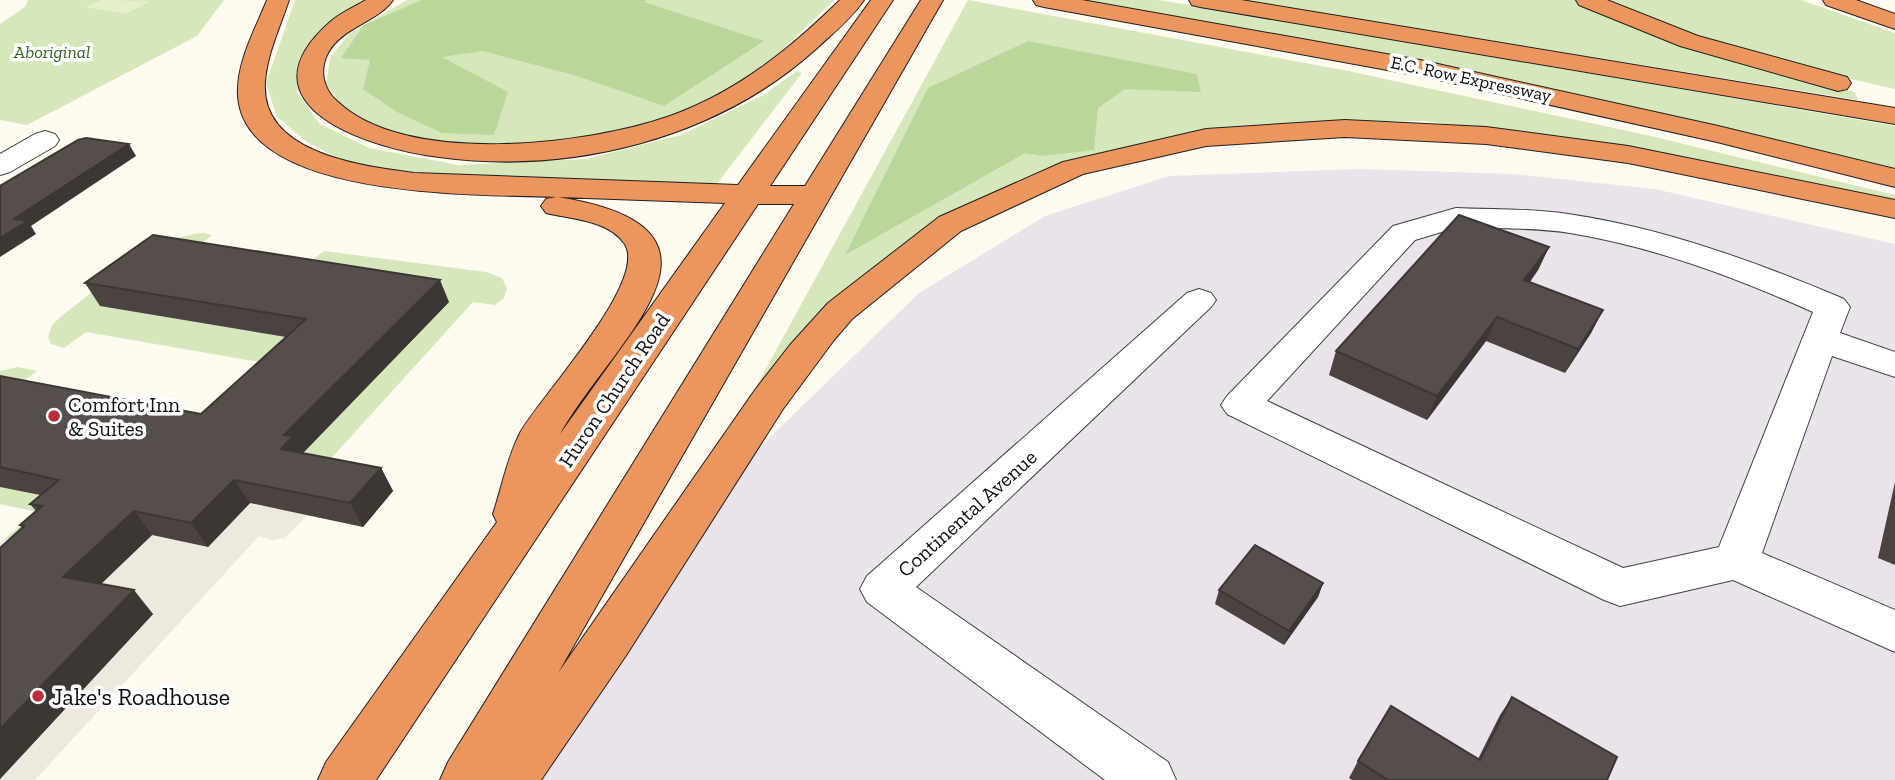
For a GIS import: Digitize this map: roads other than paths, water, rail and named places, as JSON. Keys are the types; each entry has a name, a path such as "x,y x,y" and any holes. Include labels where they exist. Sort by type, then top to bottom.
{"highway":[{"path":"278,0 253,75 251,96 255,114 266,130 305,156 341,169 445,184 816,195"},
{"path":"382,0 337,30 313,59 309,76 310,89 319,103 352,127 377,136 438,149 516,152 597,143 678,122 710,110 771,76 800,52 853,0"},
{"name":"Huron Church Road","path":"345,780 882,0"},
{"name":"E.C. Row Expressway","path":"1044,0 1433,70 1704,131 1895,178"},
{"name":"E.C. Row Expressway","path":"1198,0 1895,116"},
{"path":"1587,0 1645,25 1726,53 1895,96"},
{"path":"1835,0 1895,22"},
{"path":"467,780 932,2"},
{"path":"509,780 569,703 763,408 806,350 841,310 919,245 979,209 1024,188 1107,159 1191,140 1275,131 1380,128 1546,141 1651,158 1895,209"},
{"path":"445,184 579,210 611,219 634,234 643,249 646,266 630,302 540,434 504,550"}],"street":[{"path":"0,166 46,140"},
{"path":"1736,561 1832,307 1765,278 1691,252 1567,223 1455,217 1404,233 1241,405 1620,587 1736,561 1895,632"},
{"name":"Continental Avenue","path":"1149,780 883,589 1199,300"},
{"path":"1821,339 1895,365"}],"place":[{"name":"Comfort Inn & Suites","path":"54,416"},
{"name":"Jake's Roadhouse","path":"38,696"}],"park label":[{"name":"Aboriginal","path":"52,52"}]}
